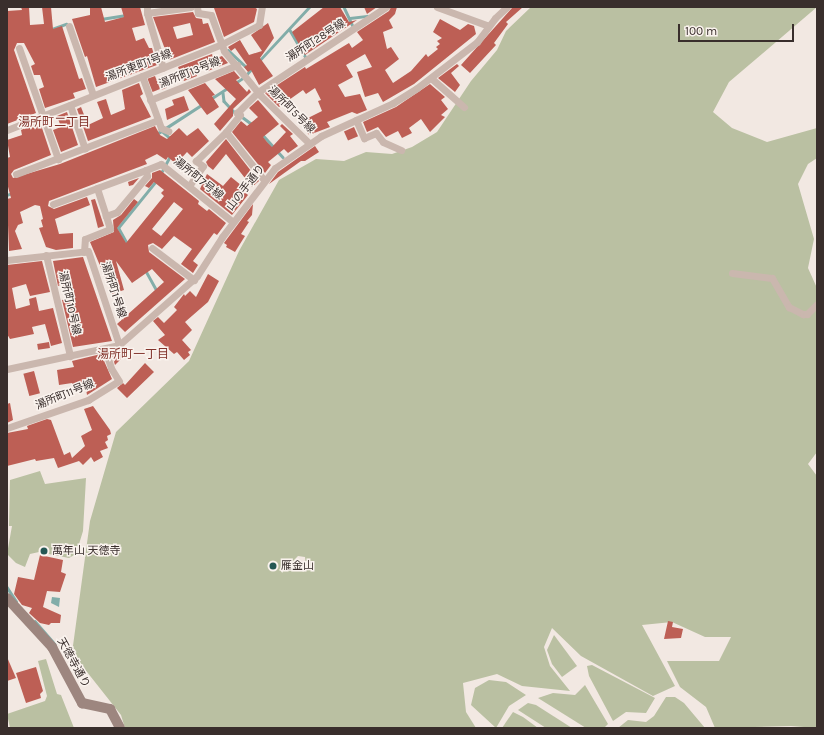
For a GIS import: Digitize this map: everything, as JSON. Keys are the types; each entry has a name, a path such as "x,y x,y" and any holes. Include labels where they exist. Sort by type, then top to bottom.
{"street":[{"path":"163,68 147,10 191,7"},
{"path":"196,7 198,13 210,15 220,45"},
{"name":"湯所東町1号線","path":"7,130 220,45 259,25 262,7"},
{"name":"湯所町28号線","path":"226,132 240,115 237,113 258,92 386,7"},
{"path":"437,7 489,26"},
{"name":"山の手通り","path":"7,369 106,350 119,346 194,280 233,222 264,180 275,168 309,144 356,120 393,104 431,78 477,42 489,26 507,7"},
{"path":"69,26 93,95"},
{"name":"湯所町5号線","path":"220,45 258,92 309,144"},
{"path":"19,48 41,116 58,159"},
{"name":"湯所町13号線","path":"150,100 237,65"},
{"path":"142,76 161,128 168,131"},
{"path":"431,78 464,107"},
{"path":"70,105 86,149"},
{"path":"16,174 86,149 158,120"},
{"path":"356,120 364,138 376,133 386,144 401,150"},
{"path":"189,186 203,166 196,160 226,132 264,180"},
{"name":"湯所町7号線","path":"146,170 161,164 233,222"},
{"path":"53,204 146,170 147,176 117,212 106,216"},
{"path":"7,260 84,252 85,239 110,229 97,188"},
{"path":"152,248 194,280"},
{"name":"湯所町1号線","path":"84,252 88,251 94,264 119,346"},
{"name":"湯所町10号線","path":"46,255 70,356"},
{"path":"732,273 772,278 789,307 803,314 807,314 817,304"},
{"name":"湯所町11号線","path":"7,428 88,400 119,381 111,368 106,350"},
{"name":"天徳寺通り","path":"7,599 52,647 82,703 110,710 120,728"}],"green space":[{"path":"531,7 817,7 729,82 713,112 732,128 767,142 817,128 817,158 808,164 798,184 814,239 808,268 817,288 817,452 808,464 817,476 817,728 791,726 715,728 706,707 680,687 667,661 719,661 731,637 705,637 672,622 642,625 675,686 653,696 581,656 552,628 544,647 550,666 570,691 522,686 497,674 463,683 466,712 476,728 125,728 121,715 72,653 90,521 116,432 189,361 239,251 279,180 316,159 344,161 366,152 392,154 412,147 437,132 471,81 497,50 506,31","holes":["298,556 305,557 306,566 303,568 295,567 291,563"]},
{"path":"40,471 45,484 86,478 83,531 76,554 69,558 39,552 30,554 25,567 16,563 7,554 12,526 9,526 10,480"},
{"path":"554,635 577,666 562,677 552,664 547,650"},
{"path":"46,659 57,694 61,695 74,728 10,728 7,714 45,701 47,696 38,661"},
{"path":"592,665 655,698 646,713 626,712 613,721 589,676 587,666"},
{"path":"489,680 506,682 526,695 509,706 496,728 471,705 475,688"},
{"path":"585,685 608,724 604,728 586,728 538,698 553,693 575,695"},
{"path":"666,697 675,697 684,703 705,728 618,728 628,720 646,722 654,716"},
{"path":"528,703 536,705 572,728 546,728 518,710"},
{"path":"513,712 523,717 538,728 502,728"}],"water":[{"path":"308,7 312,7 245,79 127,156 7,197 7,194 136,146 243,77"},
{"path":"52,597 60,598 59,607 51,603"}],"building":[{"path":"21,7 29,7 30,25 44,24 42,7 51,7 53,29 62,26 79,79 82,78 86,89 73,93 75,98 45,108 39,89 44,87 40,75 34,75 31,66 35,64 24,43 17,43 14,50 36,113 7,124 7,11 22,10"},
{"path":"90,7 101,7 105,22 124,17 121,7 140,7 145,25 132,28 136,41 144,38 149,48 152,48 157,65 96,87 87,56 85,57 72,19 90,15"},
{"path":"254,7 257,9 254,22 224,37 214,8"},
{"path":"324,7 340,7 349,22 357,20 305,55 292,32"},
{"path":"364,7 377,7 367,14"},
{"path":"391,7 397,7 395,14 389,20 393,28 383,32 387,49 391,47 399,59 385,70 393,83 411,71 426,54 428,57 438,49 436,47 440,44 437,41 442,38 433,32 440,19 460,30 468,24 474,26 476,34 414,84 383,102 378,93 365,97 357,72 372,67 365,54 346,65 353,77 338,85 345,97 360,94 367,110 357,114 352,112 327,122 330,127 309,135 300,122 322,111 318,101 321,100 315,88 306,94 303,90 279,107 265,93 305,67 306,69 349,43 352,48 363,40 357,32 389,11"},
{"path":"523,7 506,22 508,24 494,43 496,45 470,73 461,65 512,8"},
{"path":"193,12 196,18 202,19 203,24 208,23 215,42 169,60 153,17","holes":["190,23 193,35 177,39 173,27"]},
{"path":"268,23 274,38 260,58 273,76 259,85 251,70 248,72 244,67 247,65 235,48 231,51 228,47 240,40 249,55 262,51 251,35"},
{"path":"212,54 214,59 222,56 228,63 208,71 203,67 196,74 197,76 184,81 178,67"},
{"path":"457,64 459,66 451,73 460,85 455,92 438,78"},
{"path":"234,71 240,78 236,80 247,92 249,89 251,92 233,109 233,116 220,131 214,124 236,99 215,79"},
{"path":"155,76 160,89 153,92 148,79"},
{"path":"168,80 170,86 162,90 160,84"},
{"path":"139,83 143,94 140,96 151,117 88,141 77,109 81,107 88,125 103,118 97,102 106,99 111,115 123,110 125,109 122,90"},
{"path":"205,83 215,95 212,96 219,107 207,115 188,90"},
{"path":"430,84 445,97 441,100 448,109 441,115 445,117 430,132 421,119 409,128 412,133 402,138 398,131 386,137 378,127 367,132 363,122 396,107"},
{"path":"184,96 189,110 167,120 165,109 174,105 172,100"},
{"path":"258,100 279,124 263,137 267,142 272,147 286,132 280,126 282,124 293,134 290,136 298,146 288,153 284,149 268,162 271,165 265,173 232,132 241,121 247,126 258,117 249,108"},
{"path":"67,112 78,145 61,152 53,130 61,127 57,116"},
{"path":"40,122 51,155 14,170 11,174 13,178 60,164 155,126 160,135 167,139 179,128 187,136 198,128 209,141 192,157 187,152 176,164 168,157 166,160 157,154 145,160 147,164 49,201 48,206 54,209 87,197 90,205 55,219 59,234 73,233 73,248 56,250 46,247 39,228 43,227 40,206 35,205 20,212 23,223 18,225 15,231 22,249 9,251 7,199 11,198 7,183 7,158 10,157 7,140 22,135 21,130"},
{"path":"354,127 358,136 348,141 344,131"},
{"path":"226,139 259,181 252,187 226,154 213,170 208,166 206,162"},
{"path":"315,146 319,152 305,161 301,161 269,184 278,172"},
{"path":"160,170 199,201 198,204 207,211 209,209 226,223 217,235 214,233 193,261 198,265 193,273 181,264 192,249 174,236 162,249 153,243 148,245 149,252 185,279 125,332 117,324 164,282 152,269 132,283 116,261 124,290 112,294 90,242 114,232 113,220 121,215 134,199 138,202 117,228 126,243 164,196 161,193 164,190 154,182 149,188 145,186 152,178 152,173","holes":["174,202 183,209 161,236 152,229"]},
{"path":"207,174 223,186 231,177 247,190 245,192 248,195 232,215 200,189"},
{"path":"139,178 133,185 129,186 128,182"},
{"path":"95,199 104,226 98,228 91,200"},
{"path":"253,204 252,215 247,221 249,222 241,234 245,236 235,252 226,247 227,245 224,243"},
{"path":"83,257 112,341 73,347 62,300 66,299 62,284 58,286 53,261"},
{"path":"42,261 50,292 30,296 26,284 12,288 16,309 30,305 29,299 36,297 39,311 53,308 62,343 51,346 45,324 32,327 34,334 10,339 7,334 7,265"},
{"path":"208,274 219,281 208,302 185,322 192,330 182,340 191,350 188,352 190,355 184,360 177,352 174,354 158,340 165,335 153,321 158,317 164,323 177,310 174,307 184,294 185,296 190,291 196,297"},
{"path":"49,342 50,348 38,350 37,344"},
{"path":"119,350 124,356 115,365 112,355"},
{"path":"101,354 112,379 87,395 86,389 75,391 72,383 59,385 57,370 74,367 72,361"},
{"path":"145,363 154,372 127,398 117,388 123,383 125,385"},
{"path":"34,371 40,393 29,396 23,374"},
{"path":"10,403 13,420 7,423 7,404"},
{"path":"93,406 110,430 111,434 107,436 108,440 105,442 108,448 100,451 103,457 94,462 91,457 83,465 79,461 58,468 54,458 36,461 35,459 7,466 7,433 28,429 27,426 47,419 51,420 64,455 70,452 72,458 85,446 81,436 92,430 84,409"},
{"path":"40,555 63,560 61,572 66,574 60,592 47,591 43,607 61,615 60,623 51,623 49,625 40,623 29,613 32,608 22,605 14,594 18,577 34,580"},
{"path":"668,621 673,622 672,627 683,629 681,638 664,639"},
{"path":"7,657 16,678 7,681"},
{"path":"36,667 43,691 40,694 41,698 26,703 16,673"}],"waterway":[{"path":"344,7 353,26"},
{"path":"101,19 126,15"},
{"path":"350,18 367,16"},
{"path":"52,29 66,24"},
{"path":"290,30 306,58"},
{"path":"228,50 247,68"},
{"path":"223,93 224,101 236,114"},
{"path":"241,116 253,125"},
{"path":"163,132 171,139"},
{"path":"262,134 283,157"},
{"path":"161,173 170,156"},
{"path":"127,244 118,228 156,181"},
{"path":"146,271 157,291"},
{"path":"7,587 16,601"},
{"path":"35,621 55,644"}],"place":[{"name":"萬年山 天徳寺","path":"44,551"},
{"name":"雁金山","path":"273,566"}],"district":[{"name":"湯所町二丁目","path":"54,123"},
{"name":"湯所町一丁目","path":"133,355"}]}
